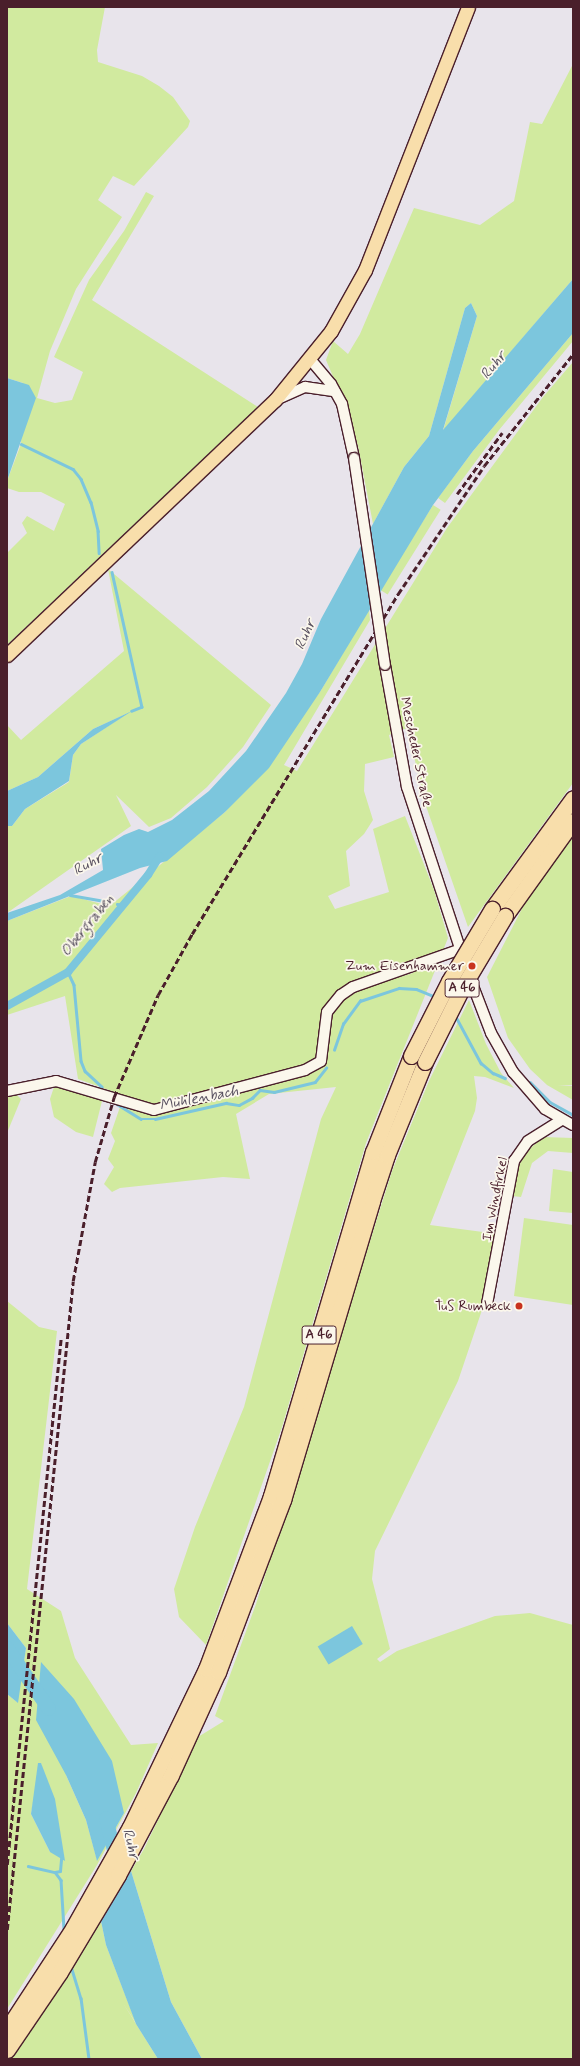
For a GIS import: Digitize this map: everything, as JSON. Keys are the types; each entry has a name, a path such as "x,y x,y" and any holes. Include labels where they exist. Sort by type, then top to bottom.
{"highway":[{"name":"A 46","path":"7,2029 73,1928 130,1827 234,1617 274,1488 373,1152 411,1056 449,981 492,909 573,798"},
{"name":"A 46","path":"7,2050 90,1924 142,1831 195,1724 234,1617 295,1462 387,1155 425,1062 462,988 505,916 573,821"}],"main road":[{"path":"7,655 275,400 310,359 341,315 365,270 468,7"}],"street":[{"name":"Mescheder Straße","path":"310,359 335,391 346,417 354,458 385,665 407,787 484,1018 504,1059 531,1095 561,1120 573,1125"},
{"path":"275,400 305,387 335,391"},
{"path":"7,1091 56,1081 154,1110 305,1070 320,1061 327,1012 341,995 353,987 461,949"},
{"name":"Im Windfirkel","path":"487,1304 514,1161 528,1141 561,1120"}],"green space":[{"path":"7,7 105,7 97,50 98,62 142,76 159,86 173,97 190,121 188,127 134,186 113,176 98,200 122,217 76,289 50,351 37,398 55,403 72,400 83,372 54,357 89,280 124,231 146,192 154,196 92,300 258,407 7,645 7,553 27,533 22,523 27,516 54,531 65,504 41,492 19,492 7,488 7,481 21,444 23,383 7,378"},
{"path":"573,64 573,279 443,431 477,316 471,303 465,308 429,436 404,467 373,524 358,446 343,400 326,360 333,341 348,354 360,334 414,208 480,225 514,201 530,122 542,124"},
{"path":"573,333 573,341 499,430 445,503 438,498 473,451"},
{"path":"573,362 573,783 468,927 426,806 407,728 389,735 394,757 365,764 364,791 373,820 364,834 346,851 350,886 328,896 335,909 389,892 373,829 405,816 434,890 448,938 366,1143 282,1427 206,1645 179,1617 174,1589 195,1527 244,1407 321,1119 336,1087 269,1094 236,1114 250,1179 223,1177 120,1188 112,1192 104,1184 114,1167 108,1159 115,1141 111,1133 121,1104 153,1113 232,1095 300,1074 156,1107 78,1079 65,996 7,1015 7,921 71,896 106,905 101,913 225,812 320,692 369,609 370,620 284,765 297,771 447,528 543,397","holes":["416,960 413,973 366,987"]},
{"path":"433,505 441,510 388,595 380,590"},
{"path":"108,569 271,705 243,747 207,787 171,818 149,827 116,795 131,826 7,913 7,826 12,826 25,809 69,782 73,755 81,744 128,713 93,729 38,777 7,791 7,725 21,740 124,651"},
{"path":"573,835 573,1085 558,1085 573,1086 573,1100 547,1085 530,1069 508,1038 487,977 530,893"},
{"path":"469,1000 486,1044 501,1073 514,1088 485,1077 474,1076 477,1098 475,1111 430,1225 498,1234 483,1307 458,1381 375,1551 372,1579 390,1649 377,1659 380,1662 397,1651 495,1616 530,1613 573,1625 573,2059 202,2059 171,2002 131,1871 144,1849 198,1737 224,1721 215,1716 256,1604 392,1171 429,1081"},
{"path":"55,1084 103,1097 93,1137 76,1132 54,1117 50,1099"},
{"path":"16,1094 21,1099 7,1133 7,1097"},
{"path":"543,1137 573,1138 573,1153 548,1151 532,1163 521,1197 512,1196 518,1165 524,1154"},
{"path":"553,1169 573,1172 573,1213 549,1211"},
{"path":"524,1218 573,1225 573,1305 514,1296"},
{"path":"7,1301 39,1327 57,1331 27,1589 61,1611 75,1658 131,1745 158,1743 136,1793 97,1865 7,2009 7,1694 17,1702 26,1648 7,1623","holes":["41,1763 50,1852 31,1814","66,1775 124,1813 97,1860 86,1820"]},
{"path":"101,1921 106,1945 136,2023 123,2003 158,2059 10,2059"}],"water":[{"path":"573,279 573,333 473,451 433,505 320,692 269,768 225,812 167,861 140,868 7,921 7,913 60,895 103,870 101,849 124,835 139,829 148,832 172,820 209,791 246,751 286,693 302,664 321,619 404,467 429,436 465,308 471,303 477,316 443,430"},
{"path":"7,378 29,385 36,398 7,481"},
{"path":"132,711 81,744 73,755 69,781 25,809 12,826 7,826 7,791 38,777 93,729"},
{"path":"7,1623 26,1648 18,1703 7,1694"},
{"path":"352,1626 363,1644 329,1665 318,1647"},
{"path":"41,1662 74,1699 112,1761 124,1813 97,1861 86,1820 66,1775 36,1720"},
{"path":"38,1763 41,1763 55,1799 65,1861 50,1852 31,1814"},
{"path":"131,1871 171,2002 202,2059 158,2059 136,2024 106,1945 101,1921"}],"waterway":[{"path":"21,444 73,469 81,479 91,502 98,531 99,553"},
{"path":"112,572 142,707 132,711"},
{"name":"Obergraben","path":"7,1006 68,972 148,875 160,856"},
{"path":"70,895 105,901"},
{"name":"Obergraben","path":"117,904 124,905"},
{"name":"Mühlenbach","path":"68,972 74,985 81,1061 85,1071 102,1087"},
{"name":"Mühlenbach","path":"334,1050 343,1024 360,1001 399,988 416,989 436,997"},
{"name":"Mühlenbach","path":"455,1015 481,1063 493,1073 505,1078"},
{"name":"Mühlenbach","path":"117,1104 141,1119 155,1119 226,1103 239,1105 252,1098 260,1090 274,1092 315,1082 326,1068"},
{"name":"Mühlenbach","path":"530,1082 550,1102 573,1115"},
{"name":"Ruhr","path":"7,1648 49,1709"},
{"name":"Ruhr","path":"106,1818 127,1903"},
{"path":"28,1866 55,1872 60,1871 61,1859"},
{"path":"55,1872 61,1880 64,1929"},
{"path":"71,1966 81,1998 89,2059"}],"railway":[{"path":"7,1930 73,1281 95,1162 114,1097 158,995 192,934 398,594 484,466 573,354"},
{"path":"457,494 502,433"},
{"path":"7,1865 61,1338"}],"place":[{"name":"Zum Eisenhammer","path":"472,966"},
{"name":"TuS Rumbeck","path":"519,1306"}]}
